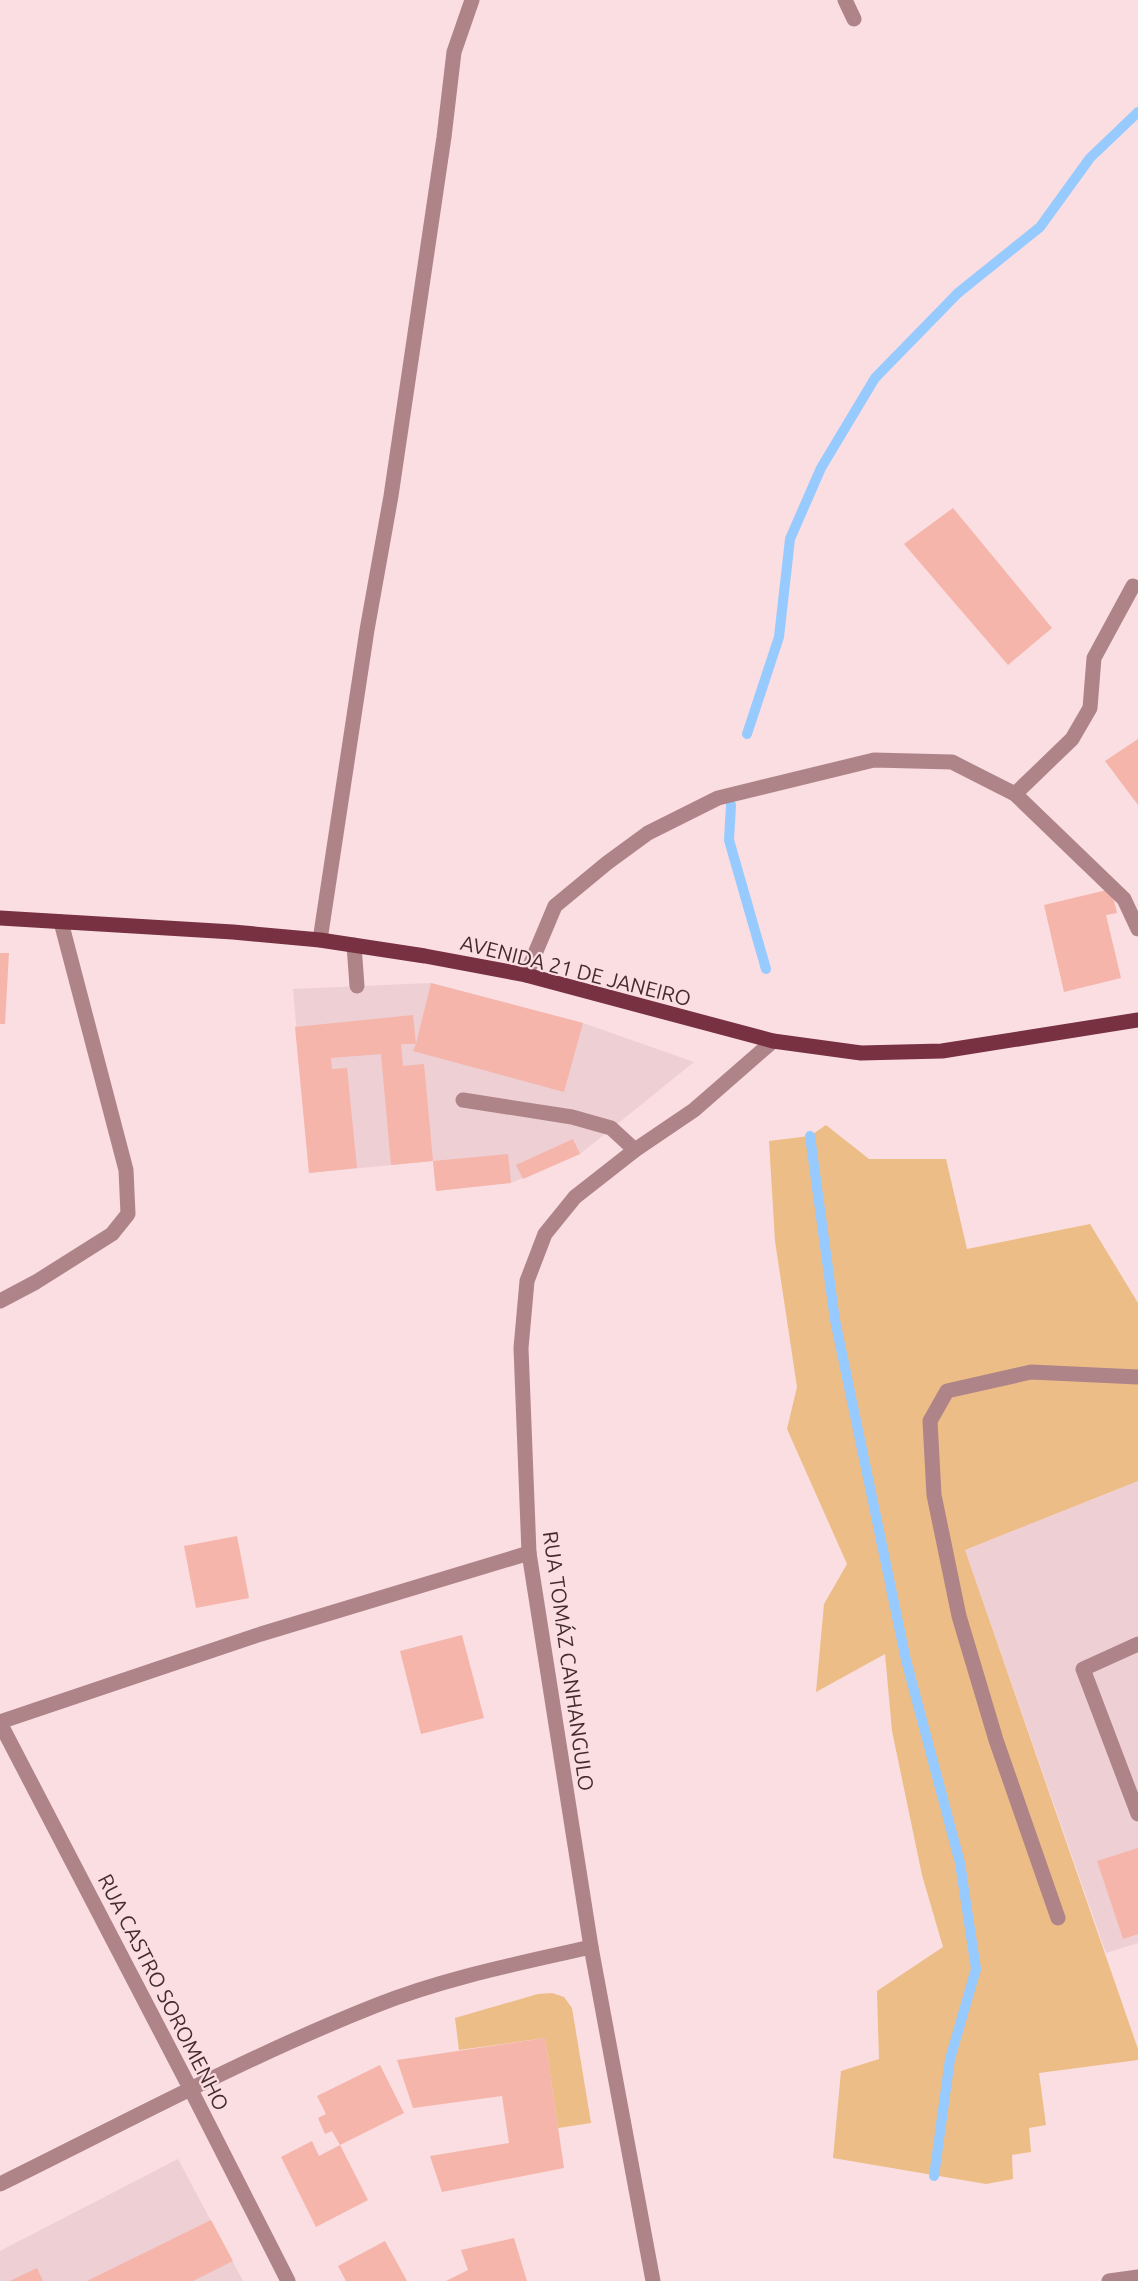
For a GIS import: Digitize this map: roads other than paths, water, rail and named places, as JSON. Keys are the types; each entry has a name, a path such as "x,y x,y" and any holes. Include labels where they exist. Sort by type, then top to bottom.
{"main road":[{"name":"AVENIDA 21 DE JANEIRO","path":"0,918 233,932 320,940 425,956 526,975 773,1041 861,1053 942,1051 1138,1020"}],"street":[{"path":"320,940 367,630 391,496 444,136 454,51 472,0"},
{"path":"845,0 854,19"},
{"path":"1015,794 1072,739 1090,708 1095,658 1133,586"},
{"path":"526,975 555,906 607,862 648,833 718,798 874,760 952,762 1015,794 1124,899 1138,929"},
{"path":"0,1301 36,1282 112,1234 128,1214 126,1170 61,922"},
{"path":"354,945 357,986"},
{"name":"RUA TOMÁZ CANHANGULO","path":"653,2281 591,1947 529,1553 521,1348 527,1281 545,1234 575,1197 635,1150 694,1110 773,1041"},
{"path":"463,1100 582,1120 611,1128 635,1150"},
{"path":"1058,1918 996,1740 959,1616 934,1495 930,1421 947,1391 1030,1372 1138,1377"},
{"path":"0,1722 261,1634 529,1553"},
{"path":"1138,1644 1083,1669 1138,1814"},
{"name":"RUA CASTRO SOROMENHO","path":"0,1722 288,2281"},
{"path":"0,2184 281,2047 378,2004 482,1972 591,1947"},
{"path":"1109,2281 1138,2277"}],"waterway":[{"path":"747,734 779,637 790,539 821,468 875,378 958,293 1040,227 1090,158 1138,112"},
{"path":"731,805 729,840 766,969"},
{"path":"810,1136 835,1320 906,1660 960,1863 976,1969 950,2059 934,2176"}]}
